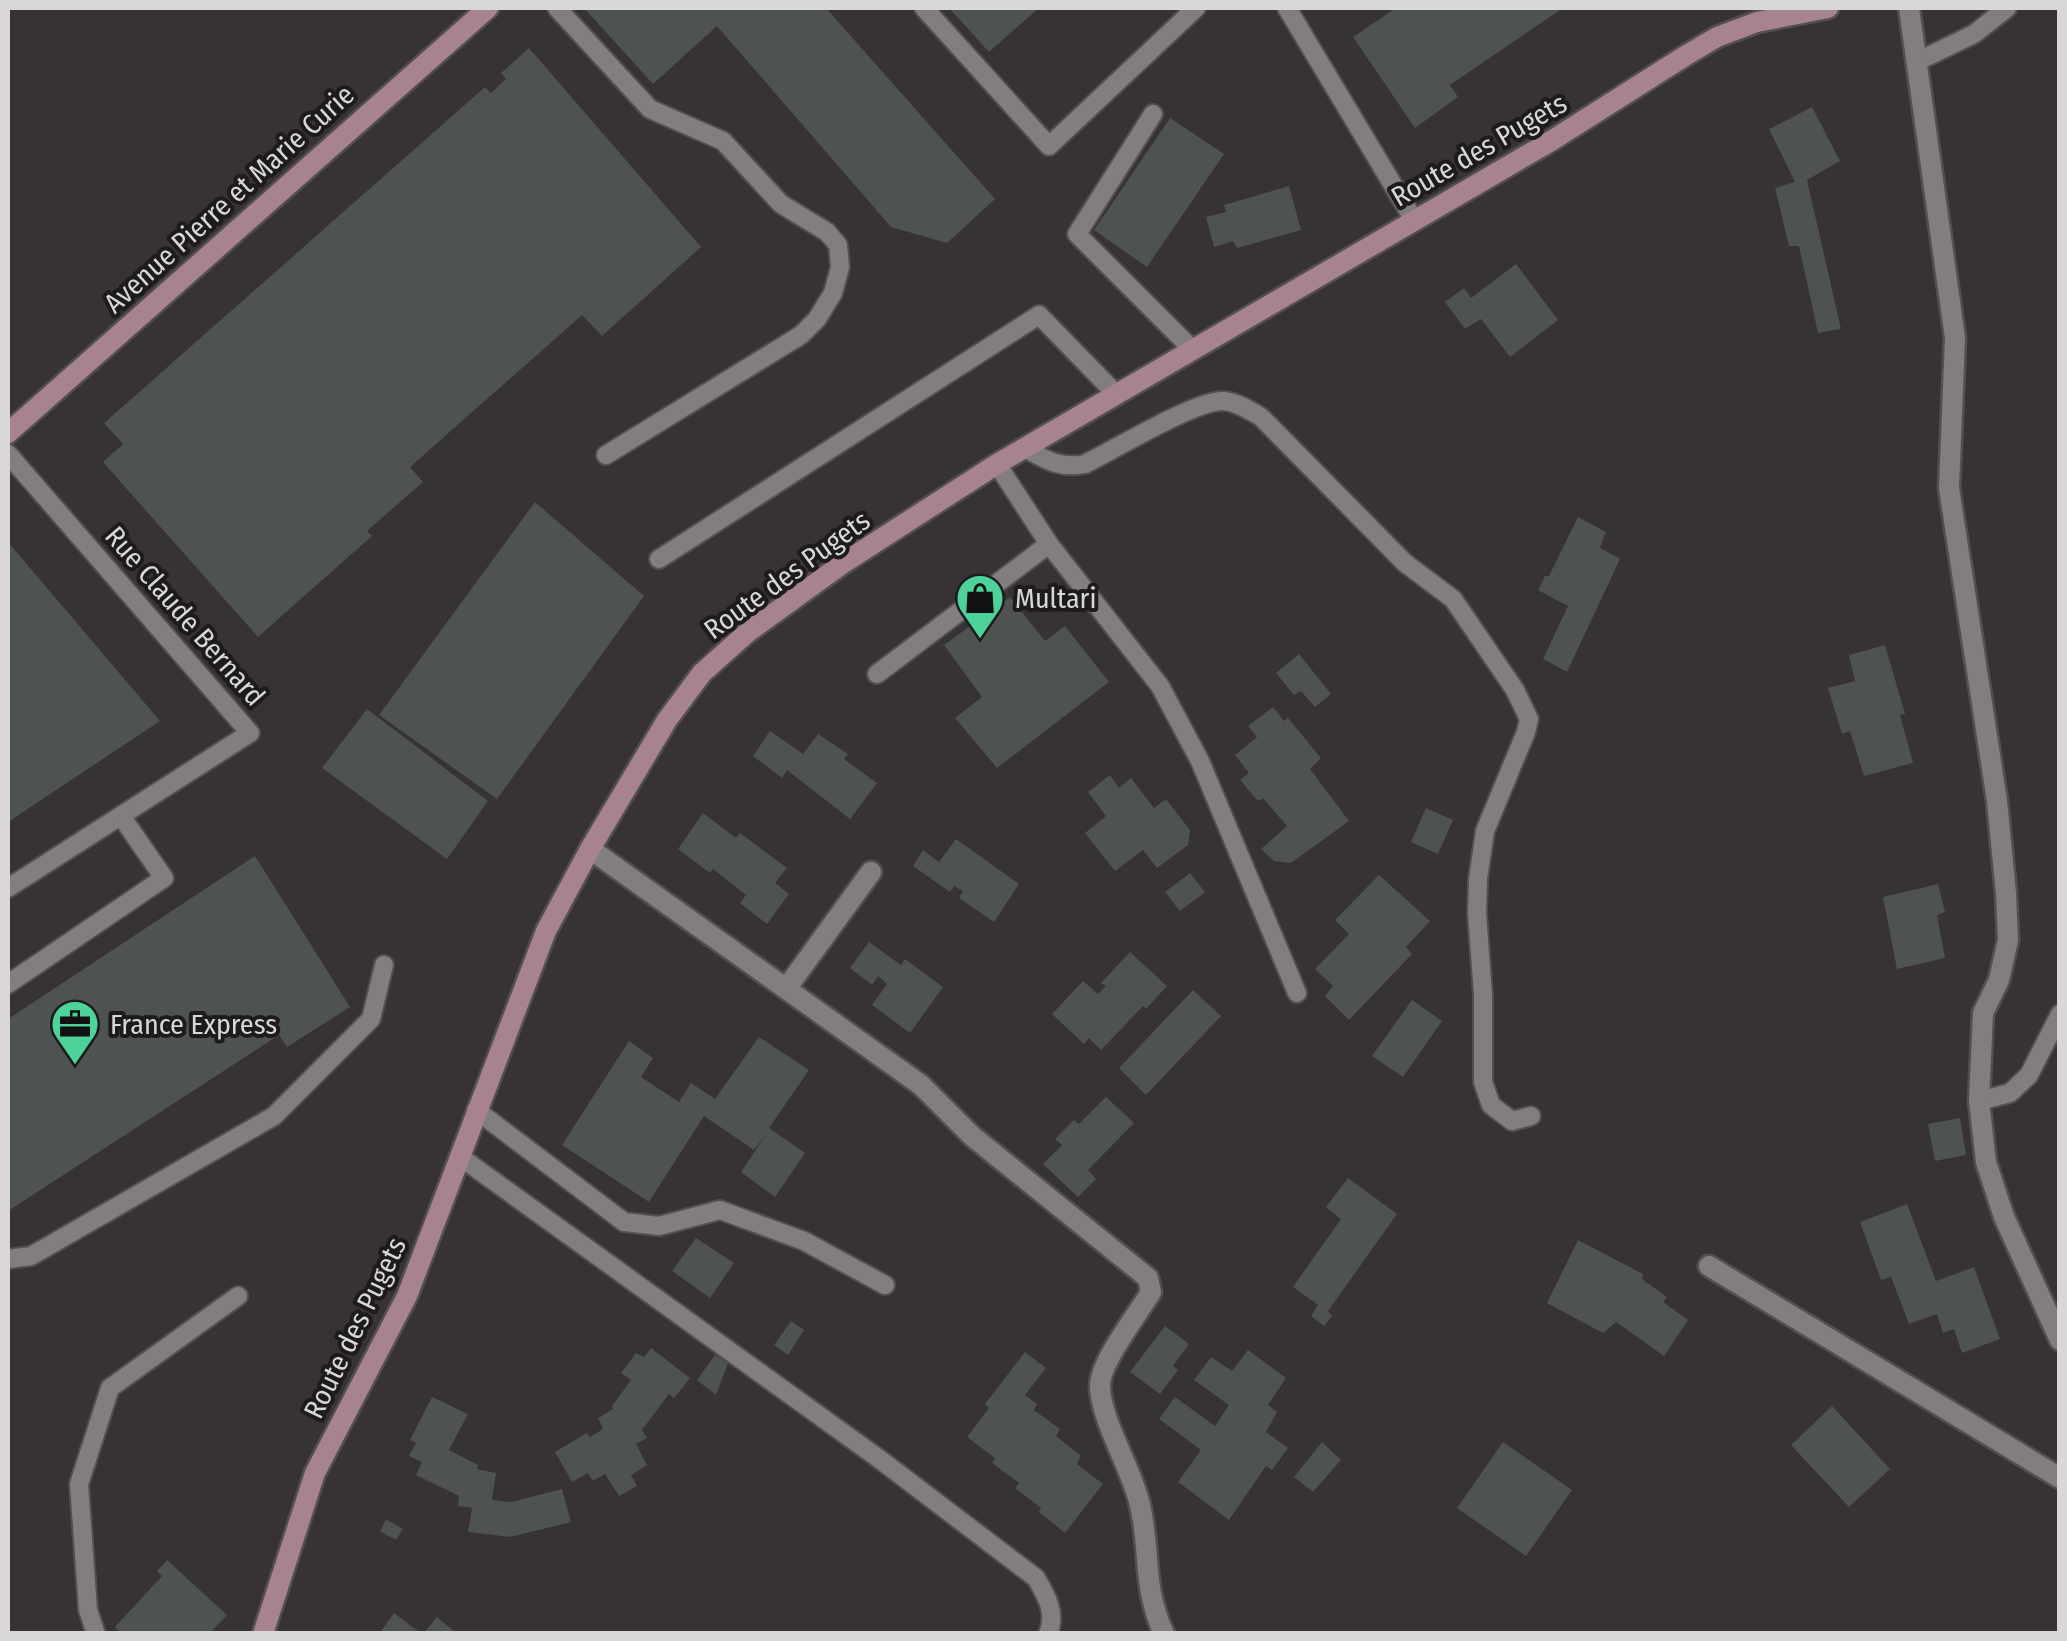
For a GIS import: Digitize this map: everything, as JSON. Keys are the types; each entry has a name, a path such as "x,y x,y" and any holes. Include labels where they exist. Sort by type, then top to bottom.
{"main road":[{"name":"Avenue Pierre et Marie Curie","path":"8,433 488,8"},
{"name":"Route des Pugets","path":"263,1634 315,1473 407,1296 546,931 668,720 702,674 748,632 845,562 997,464 1551,142 1717,38 1757,22 1828,8"}],"street":[{"path":"1909,8 1956,338 1950,488 1997,801 2006,893 2008,940 1999,980 1982,1014 1979,1102 1986,1162 2004,1217 2060,1340"},
{"path":"590,849 921,1085 972,1136 1148,1278 1151,1292 1107,1364 1100,1384 1104,1406 1140,1503 1152,1607 1164,1634"},
{"path":"786,989 871,872"},
{"path":"1709,1266 2060,1478"}],"lane":[{"path":"557,8 650,109 724,141 781,204 826,232 838,245 840,267 833,293 801,336 606,455"},
{"path":"924,8 1050,146 1196,8"},
{"path":"1287,8 1414,220"},
{"path":"1916,62 1974,34 2006,8"},
{"path":"1153,114 1077,234 1192,349"},
{"path":"660,559 1039,316 1116,394"},
{"path":"1025,448 1053,464 1070,467 1085,464 1200,406 1224,401 1244,408 1261,417 1405,563 1453,599 1470,619 1529,719 1485,831 1477,913 1483,995 1482,1082 1491,1105 1512,1121 1531,1116"},
{"name":"Rue Claude Bernard","path":"8,454 250,733 8,888"},
{"path":"997,464 1049,544 1160,686 1200,761 1298,993"},
{"path":"878,674 1049,544"},
{"path":"8,984 164,878 121,816"},
{"path":"8,1259 31,1256 274,1116 371,1020 384,964"},
{"path":"1979,1102 2010,1093 2029,1075 2060,1014"},
{"path":"476,1110 624,1222 658,1226 720,1210 804,1242 885,1285"},
{"path":"459,1156 878,1458 1036,1578 1049,1602 1052,1626 1048,1634"},
{"path":"96,1634 88,1610 80,1484 110,1388 238,1296"}],"building":[{"path":"584,8 826,8 995,199 947,243 891,227 717,26 653,84"},
{"path":"949,8 1039,8 989,52"},
{"path":"1396,8 1563,8 1450,85 1458,97 1415,128 1353,37"},
{"path":"529,48 701,247 602,336 582,315 410,467 423,482 367,531 372,536 258,637 103,462 123,444 104,423 485,87 491,93 506,79 501,73"},
{"path":"1812,107 1840,161 1807,180 1841,329 1818,333 1799,246 1789,246 1775,188 1795,182 1769,129"},
{"path":"1170,118 1224,154 1147,267 1094,230"},
{"path":"1289,186 1301,230 1237,248 1233,241 1214,247 1206,217 1226,212 1224,205"},
{"path":"1516,264 1558,320 1510,357 1481,319 1465,329 1445,302 1464,288 1471,298"},
{"path":"535,502 644,596 497,799 379,715"},
{"path":"1578,517 1606,532 1600,548 1620,559 1567,672 1543,659 1568,606 1538,590"},
{"path":"8,542 160,721 8,822"},
{"path":"1010,597 1045,641 1065,626 1109,682 997,768 955,718 982,697 944,645"},
{"path":"1885,645 1905,714 1900,715 1913,763 1864,776 1850,731 1842,734 1828,688 1855,681 1849,655"},
{"path":"1299,654 1331,694 1315,707 1301,691 1294,695 1276,673"},
{"path":"1273,707 1284,721 1288,718 1321,758 1310,769 1349,821 1291,863 1274,861 1261,849 1287,826 1263,798 1258,801 1240,780 1249,773 1235,755 1257,737 1248,726"},
{"path":"367,709 488,801 447,859 322,768"},
{"path":"770,731 803,754 818,734 848,754 844,759 877,783 850,819 787,770 782,778 753,756"},
{"path":"1110,775 1119,788 1131,778 1154,808 1166,799 1190,830 1188,845 1157,868 1143,850 1115,871 1085,833 1106,816 1088,792"},
{"path":"1426,808 1453,820 1438,854 1411,842"},
{"path":"703,813 736,838 740,833 787,868 775,883 789,894 767,924 740,903 746,895 713,869 710,873 678,849"},
{"path":"956,839 1019,884 994,922 959,898 963,891 954,886 950,892 913,866 923,850 939,862"},
{"path":"255,856 350,1007 287,1047 279,1035 8,1211 8,1019"},
{"path":"1190,873 1205,892 1180,911 1165,892"},
{"path":"1379,875 1430,921 1406,947 1412,954 1349,1020 1325,996 1333,986 1315,969 1349,934 1335,920"},
{"path":"1938,884 1945,912 1937,915 1945,958 1897,969 1883,897"},
{"path":"869,942 901,965 905,959 943,987 910,1033 872,1005 887,984 878,976 872,985 850,968"},
{"path":"1130,952 1167,986 1101,1050 1089,1038 1084,1044 1052,1014 1083,981 1098,994 1106,986 1101,983"},
{"path":"1193,990 1221,1016 1146,1095 1119,1068"},
{"path":"1412,1000 1442,1021 1403,1077 1372,1056"},
{"path":"759,1037 809,1070 769,1128 805,1153 775,1197 741,1172 767,1133 754,1150 704,1116 649,1202 562,1145 629,1041 653,1058 641,1077 679,1102 691,1083 715,1099"},
{"path":"1106,1097 1134,1123 1088,1170 1096,1179 1078,1197 1043,1164 1062,1145 1055,1139 1074,1120 1079,1124"},
{"path":"1960,1118 1966,1155 1935,1161 1928,1124"},
{"path":"1348,1178 1397,1214 1328,1311 1332,1316 1324,1326 1311,1316 1318,1305 1293,1287 1341,1219 1326,1207"},
{"path":"1907,1204 1936,1281 1974,1267 2000,1339 1962,1353 1954,1329 1943,1333 1937,1314 1909,1324 1891,1277 1881,1280 1860,1222"},
{"path":"696,1238 734,1263 710,1298 672,1271"},
{"path":"1578,1240 1643,1274 1642,1279 1667,1297 1663,1302 1688,1320 1664,1356 1616,1322 1603,1333 1547,1303"},
{"path":"791,1321 804,1330 788,1355 774,1345"},
{"path":"1165,1326 1189,1344 1173,1366 1178,1370 1160,1394 1130,1372"},
{"path":"651,1348 690,1378 674,1398 669,1394 642,1430 647,1438 636,1444 647,1465 631,1475 637,1486 619,1496 605,1474 593,1481 588,1473 572,1482 555,1452 587,1433 590,1437 603,1429 598,1418 613,1409 631,1380 621,1373 636,1353 644,1357"},
{"path":"1248,1350 1286,1378 1268,1405 1277,1412 1266,1432 1288,1448 1272,1470 1266,1466 1229,1520 1178,1482 1201,1450 1159,1419 1175,1397 1215,1426 1229,1405 1194,1380 1211,1357 1232,1371"},
{"path":"1025,1352 1046,1368 1025,1395 1037,1404 1034,1410 1060,1429 1056,1436 1081,1456 1077,1464 1103,1484 1065,1533 1015,1488 1019,1483 992,1463 995,1458 967,1437 989,1408 985,1404"},
{"path":"715,1355 728,1363 716,1395 697,1380"},
{"path":"432,1397 468,1414 449,1450 478,1465 477,1469 496,1473 492,1500 511,1502 562,1489 571,1522 510,1537 468,1532 472,1508 458,1506 459,1496 416,1475 422,1462 409,1456 416,1443 410,1440"},
{"path":"1832,1406 1890,1469 1849,1507 1791,1445"},
{"path":"1322,1442 1341,1460 1313,1492 1294,1477"},
{"path":"1503,1442 1572,1490 1526,1556 1457,1508"},
{"path":"386,1519 403,1529 396,1540 380,1531"},
{"path":"167,1560 227,1615 209,1634 122,1634 115,1627 162,1576 157,1571"},
{"path":"394,1613 422,1634 379,1634"},
{"path":"437,1617 457,1634 423,1634"}],"place":[{"name":"Multari","path":"980,640"},
{"name":"France Express","path":"75,1066"}]}
